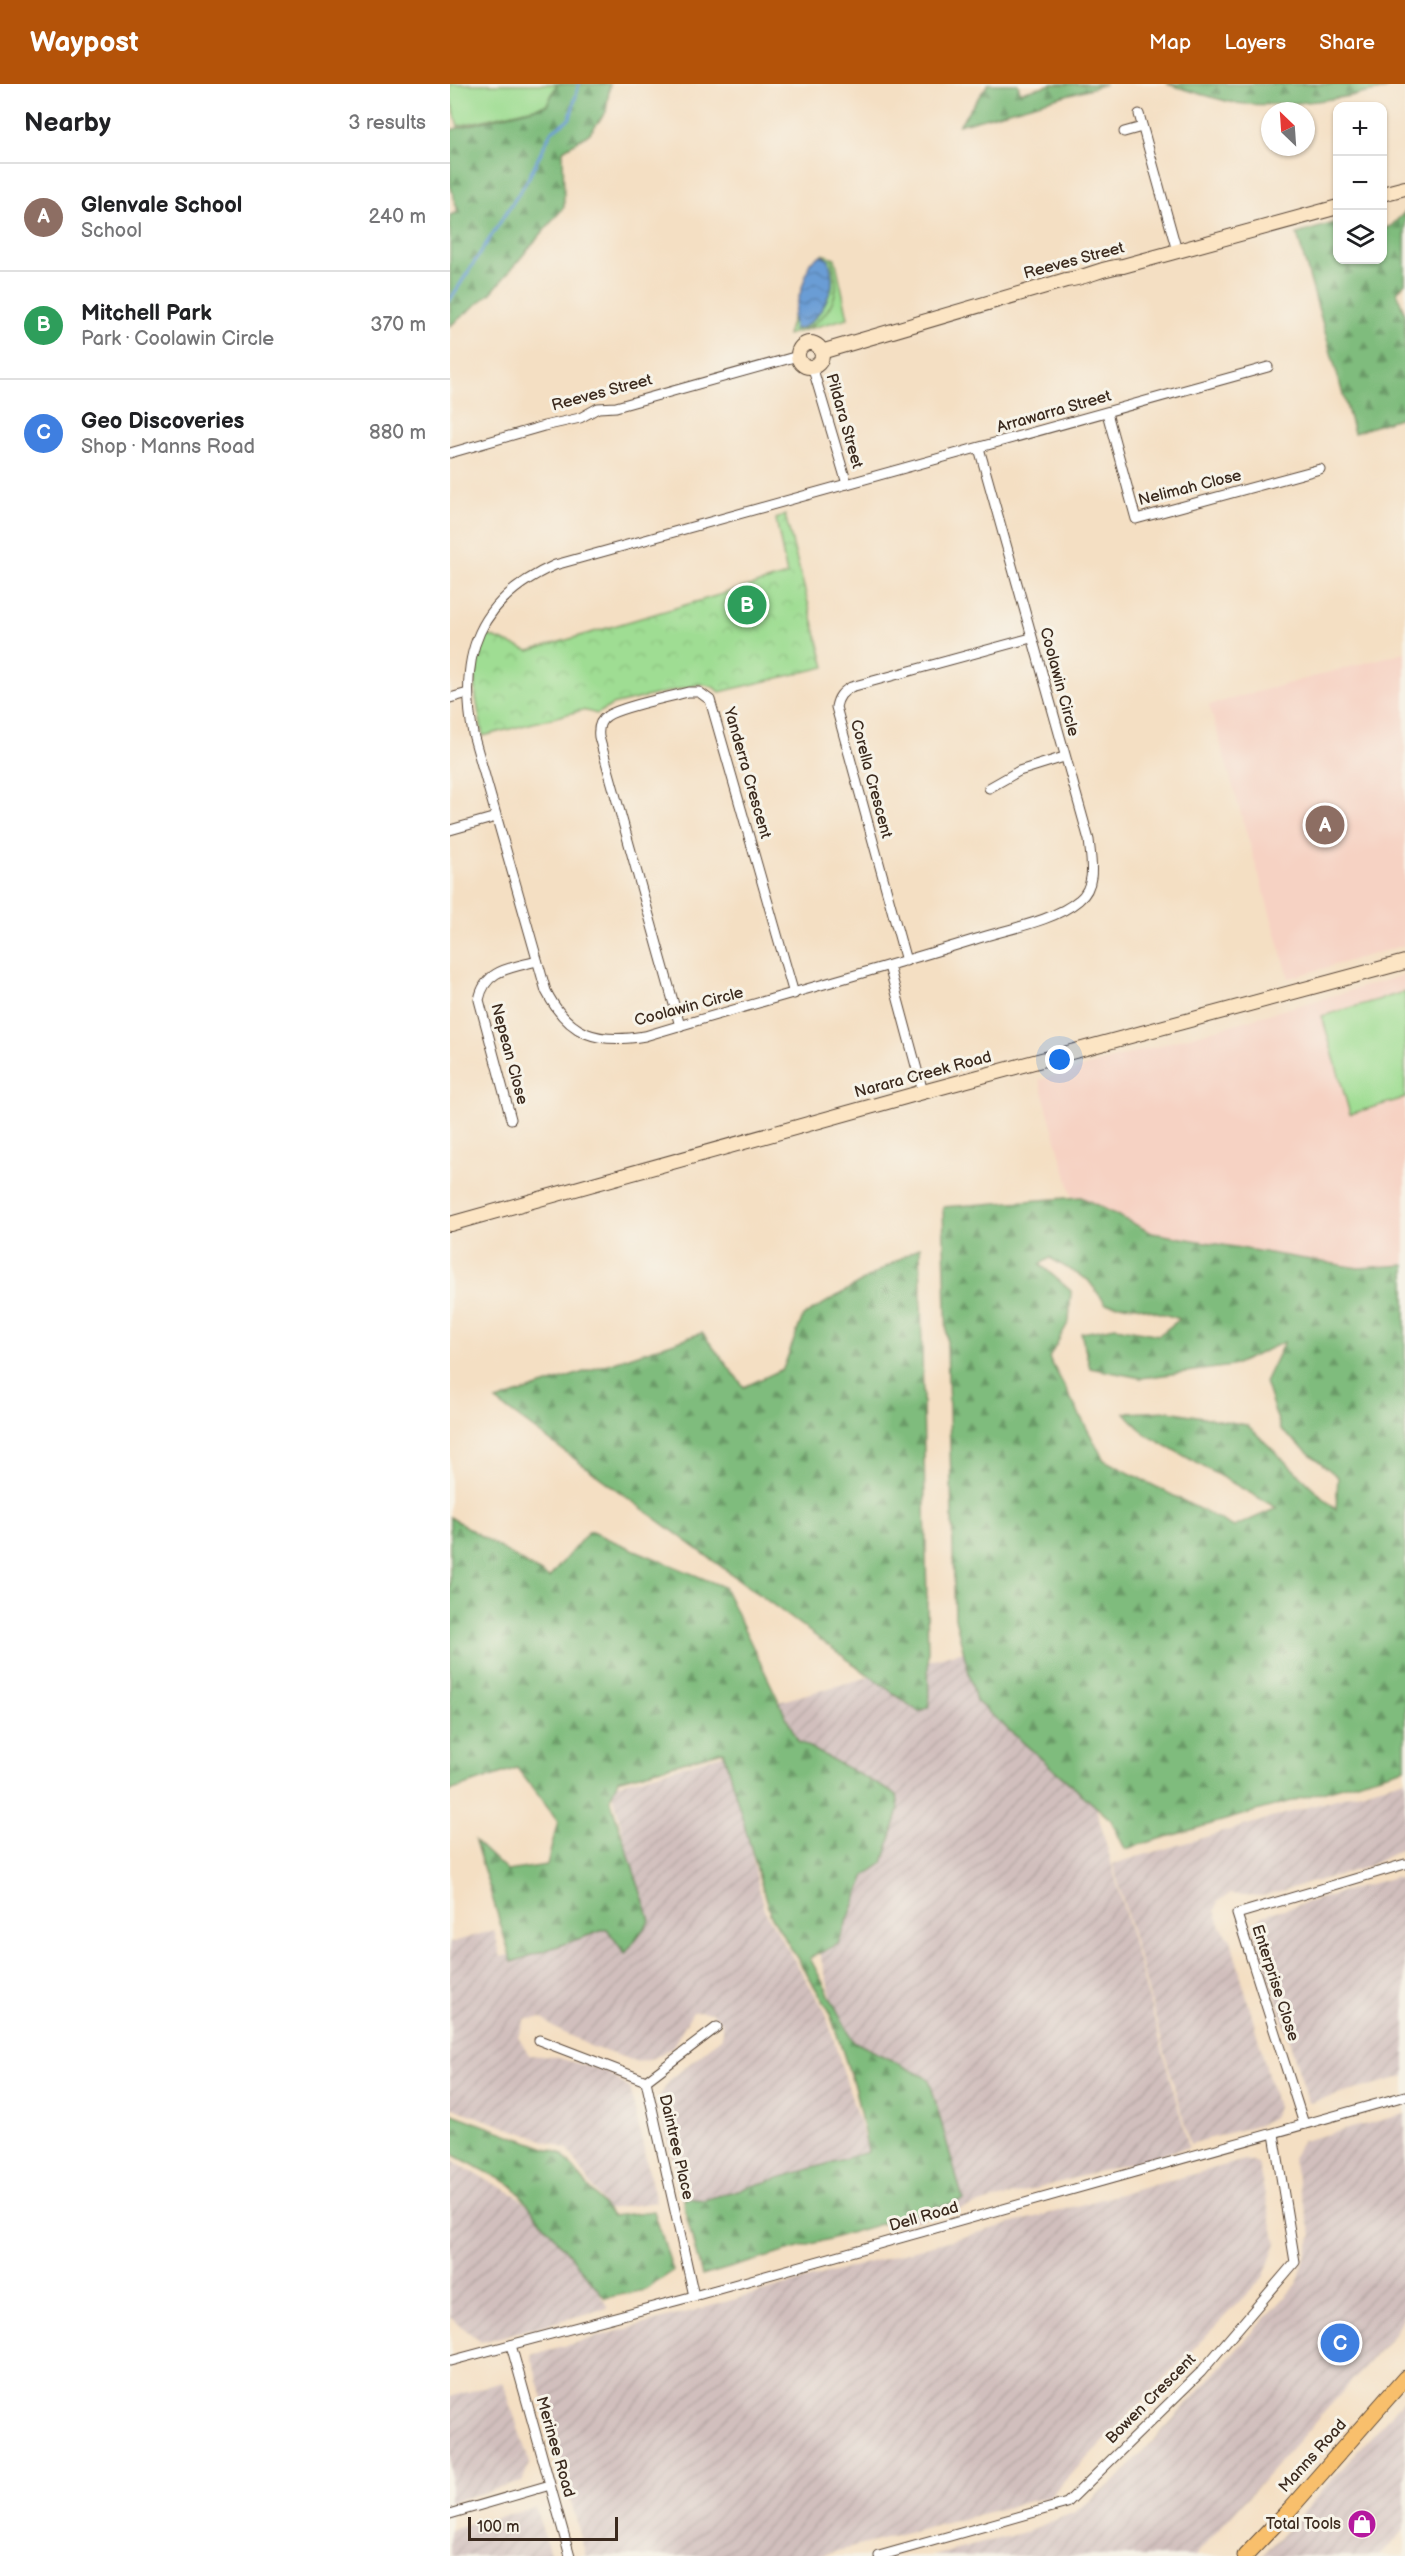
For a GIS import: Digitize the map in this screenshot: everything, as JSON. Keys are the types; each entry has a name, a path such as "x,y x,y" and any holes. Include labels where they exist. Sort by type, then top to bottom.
{"main road":[{"name":"Manns Road","path":"1245,2556 1290,2509 1405,2378"}],"street":[{"path":"1139,114 1177,251"},
{"path":"1124,132 1142,127"},
{"path":"1387,193 1405,188"},
{"name":"Reeves Street","path":"821,352 1066,280 1083,278 1102,268 1123,266 1333,208"},
{"path":"809,343 817,346 821,352 818,362 812,366 804,365 798,356 802,346 809,343"},
{"name":"Reeves Street","path":"450,453 580,418 598,408 616,407 798,356"},
{"name":"Pildara Street","path":"812,366 847,484"},
{"name":"Arrawarra Street","path":"847,484 1268,367"},
{"name":"Nelimah Close","path":"1107,413 1136,519 1320,470"},
{"name":"Coolawin Circle","path":"847,484 555,565 530,577 508,593 489,614 478,634 472,654 468,693 473,734 546,991 552,1004 573,1027 589,1035 625,1040 680,1026 906,961 1056,914 1081,899 1090,885 1092,864 1089,840 979,448"},
{"name":"Corella Crescent","path":"906,961 836,707 838,699 850,687 1031,638"},
{"name":"Yanderra Crescent","path":"680,1026 599,737 598,729 602,721 615,712 688,692 699,692 710,700 794,994"},
{"path":"450,698 468,693"},
{"path":"989,788 1019,771 1064,757"},
{"path":"450,830 496,817"},
{"name":"Nepean Close","path":"511,1119 479,1000 481,988 489,978 502,971 537,961"},
{"name":"Narara Creek Road","path":"450,1224 923,1092 1405,962"},
{"path":"889,966 923,1092"},
{"name":"Enterprise Close","path":"1304,2124 1237,1914 1405,1864"},
{"path":"646,2081 717,2027"},
{"name":"Daintree Place","path":"539,2040 646,2081 694,2296"},
{"name":"Dell Road","path":"450,2361 694,2296 1405,2096"},
{"name":"Bowen Crescent","path":"879,2556 1067,2504 1201,2372 1295,2262 1274,2134"},
{"name":"Merinee Road","path":"511,2345 570,2556"},
{"path":"450,2514 550,2485"}],"shaded area":[{"path":"1405,652 1405,945 1289,978 1209,705"},
{"path":"1405,975 1405,1270 1101,1298 1039,1080"},
{"path":"1047,1628 1189,2147 894,2227 753,1709"},
{"path":"729,1753 764,1910 825,2011 868,2152 703,2200 684,2198 657,2101 670,2080 722,2037 722,2023 712,2012 693,2011 673,2046 656,2057 638,2062 592,2047 553,2027 542,2018 525,2019 518,2036 529,2055 554,2057 606,2071 630,2089 656,2202 607,2209 568,2149 450,2107 450,1943 494,1930 501,1957 644,1918 611,1786"},
{"path":"1405,1779 1405,1847 1367,1867 1262,1896 1230,1894 1218,1901 1215,1911 1221,1927 1231,1940 1277,2107 1274,2116 1260,2124 1190,2144 1113,1864"},
{"path":"1395,1877 1405,1882 1405,2076 1309,2103 1253,1926 1263,1915"},
{"path":"1405,2114 1405,2312 1395,2333 1195,2556 933,2556 1025,2532 1075,2512 1119,2478 1297,2284 1312,2235 1292,2158 1302,2141"},
{"path":"450,2160 517,2196 572,2244 608,2308 481,2342 450,2317"},
{"path":"1245,2160 1258,2164 1276,2243 1264,2276 1050,2496 819,2556 586,2556 531,2355"},
{"path":"503,2382 530,2464 522,2482 450,2502 450,2397"},
{"path":"1405,2399 1405,2530 1379,2556 1263,2556"},
{"path":"535,2507 551,2556 450,2556 450,2530"}],"green space":[{"path":"450,84 557,84 547,105 458,126 450,97"},
{"path":"557,84 610,84 606,112 589,134 563,150 564,207 491,293 450,326 450,215 458,212 450,184 450,130 547,105"},
{"path":"988,84 1018,84 1020,92 1053,84 1106,84 959,125"},
{"path":"1167,84 1386,84 1387,89 1304,102 1261,102 1261,105 1230,102"},
{"path":"1405,212 1405,283 1397,292 1405,315 1405,416 1354,433 1297,234 1333,223 1333,264 1387,264 1387,228"},
{"path":"822,254 832,257 836,286 834,297 831,305 815,323 809,327 802,329 794,330 800,329 829,260"},
{"path":"832,257 835,258 848,318 787,335 793,316 794,330 812,326 836,288"},
{"path":"785,515 825,667 720,692 713,687 701,684 612,705 597,714 583,710 483,736 476,698 475,657 487,635 529,651 787,575 776,519"},
{"path":"1405,992 1405,1098 1350,1114 1322,1016"},
{"path":"1081,1197 1152,1233 1358,1268 1405,1265 1405,1768 1125,1849 1111,1820 976,1701 955,1618 943,1207","holes":["1050,1258 1088,1280 1106,1304 1137,1306 1180,1319 1159,1335 1116,1327 1081,1333 1090,1368 1141,1378 1232,1366 1284,1342 1265,1382 1281,1430 1338,1477 1336,1510 1247,1425 1169,1411 1125,1413 1145,1434 1277,1508 1234,1527 1104,1460 1049,1358 1069,1321 1071,1291 1040,1264"]},
{"path":"920,1247 929,1707 919,1712 496,1401 702,1333 744,1387 783,1369 803,1316"},
{"path":"450,1517 549,1578 589,1531 724,1587 798,1741 897,1795 899,1810 883,1863 866,1875 838,1944 810,1958 853,2041 929,2079 963,2200 702,2276 685,2211 684,2198 704,2200 868,2152 855,2089 829,2010 770,1914 723,1751 618,1780 610,1799 650,1920 625,1954 607,1929 512,1962 475,1841 507,1871 547,1865 558,1821 517,1768 450,1791"},
{"path":"450,2113 562,2154 612,2216 654,2211 673,2271 645,2290 605,2298 512,2185 450,2153"}],"water":[{"path":"821,255 829,260 831,289 822,309 812,321 794,329 793,316 810,262"}],"waterway":[{"path":"450,300 528,179 551,132 570,118 579,84"}],"place":[{"name":"Mitchell Park","path":"747,605"},
{"name":"Glenvale School","path":"1325,825"},
{"name":"Geo Discoveries","path":"1340,2343"},
{"name":"Total Tools","path":"1362,2524"}]}
